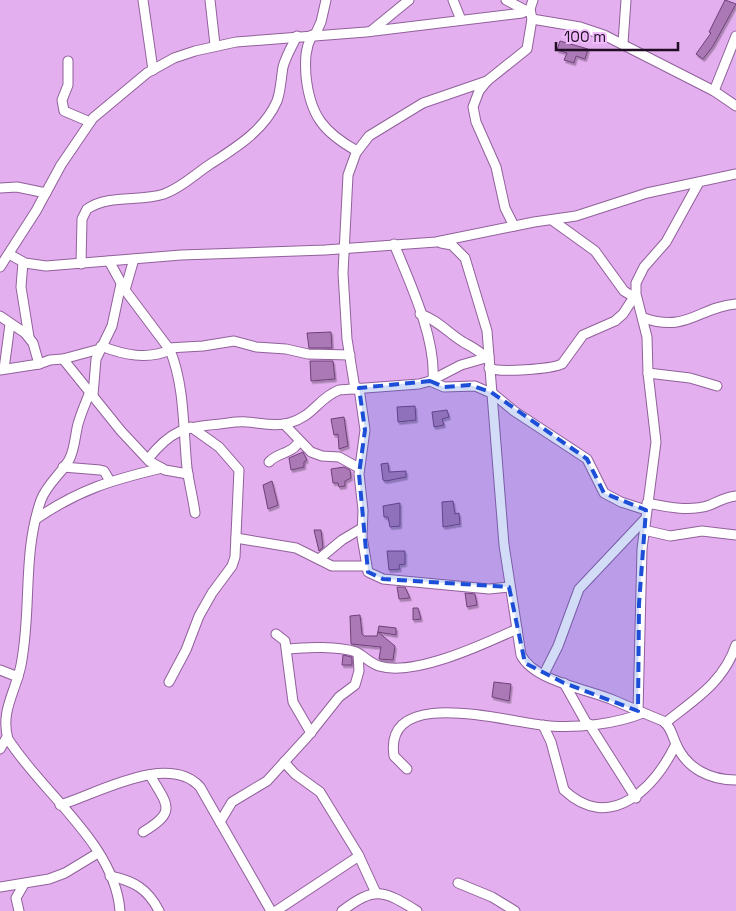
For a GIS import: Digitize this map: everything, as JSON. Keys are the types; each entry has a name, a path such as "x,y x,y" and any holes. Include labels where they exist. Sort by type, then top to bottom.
{"street":[{"path":"143,0 152,47 153,70"},
{"path":"210,0 216,45"},
{"path":"326,0 321,22 305,52 304,60 308,98 313,112 332,134 357,151"},
{"path":"371,32 409,0"},
{"path":"453,0 460,20"},
{"path":"506,0 623,43 714,91 736,106"},
{"path":"623,43 626,0"},
{"path":"1,264 90,122 114,99 153,70 174,58 216,45 297,36 371,32 530,10"},
{"path":"514,226 505,208 496,167 473,113 479,91 487,82 527,49 530,10"},
{"path":"81,264 82,219 87,209 100,202 154,196 178,188 210,165 231,153 252,134 268,117 277,101 283,67 297,36"},
{"path":"714,91 736,36"},
{"path":"68,62 68,85 62,100 64,111 90,122"},
{"path":"487,82 423,103 369,136 357,151 348,175 343,273 350,355 365,430 359,468 365,566 368,572 383,579 489,589 509,588"},
{"path":"9,254 23,262 46,266 134,259 344,249 436,242 576,216 647,193 698,184 736,174"},
{"path":"641,712 639,604 644,530 656,442 648,373 647,337 644,318 636,298 636,283 644,267 666,242 698,184"},
{"path":"0,188 17,187 46,193"},
{"path":"552,220 594,251 624,291 636,298"},
{"path":"436,242 452,246 465,258 486,324 487,357 509,588 525,662 544,674 564,683 611,699 665,723 669,726 682,756 699,771 712,777 736,780"},
{"path":"394,244 420,314 431,353 431,380"},
{"path":"120,911 110,876 98,853 82,830 7,737 1,716 22,664 30,542 36,519 45,492 72,451 79,421 91,393 94,368 100,348 112,326 123,287 134,259"},
{"path":"109,261 123,287 169,349 178,375 187,427 188,474 195,513"},
{"path":"23,262 21,287 29,337"},
{"path":"489,368 495,371 506,372 562,364 582,335 615,321 636,298"},
{"path":"644,318 678,323 725,306 736,304"},
{"path":"420,314 434,320 487,357"},
{"path":"0,316 29,337 33,343 39,364"},
{"path":"10,324 2,369 63,359 100,348 128,355 152,356 169,349 241,341 256,347 286,348 308,354 350,355"},
{"path":"148,459 163,441 187,427 245,421 275,425 284,424 302,419 311,413 329,394 339,390 408,385 431,380 461,365 487,357"},
{"path":"63,359 121,431 148,459 162,468 188,474"},
{"path":"648,373 690,378 717,386"},
{"path":"431,380 444,387 475,386 491,393 514,411 587,459 604,493 621,502 646,511 709,505 720,499 736,496"},
{"path":"284,424 299,441 316,455 339,457 359,468"},
{"path":"169,682 186,650 199,616 212,593 232,566 235,557 239,470 219,446 187,427"},
{"path":"268,462 275,456 292,451 299,441"},
{"path":"63,467 104,471 110,481"},
{"path":"36,519 78,493 110,481 162,468"},
{"path":"544,674 558,646 578,588 646,511"},
{"path":"319,559 342,540 362,528"},
{"path":"644,530 670,536 702,532 736,535"},
{"path":"236,538 296,548 332,566 365,566"},
{"path":"288,649 345,649 358,654 378,666 413,666 457,656 517,629"},
{"path":"276,634 285,641 288,649 294,702 311,733"},
{"path":"665,723 697,698 722,674 736,645"},
{"path":"220,822 232,802 263,785 311,733 339,697 358,681 358,654"},
{"path":"0,670 18,677"},
{"path":"564,683 636,798"},
{"path":"407,769 394,756 393,746 399,726 406,720 451,712 543,725 588,724 623,720 641,712"},
{"path":"543,725 551,742 560,780 569,794 591,804 602,806 622,803 636,798 658,777 676,744"},
{"path":"0,749 7,737"},
{"path":"284,762 295,774 320,792 359,856 376,893"},
{"path":"60,804 150,775 171,772 193,778 200,786 272,911"},
{"path":"143,832 164,817 166,809 165,802 150,775"},
{"path":"0,887 49,879 65,873 98,853"},
{"path":"276,911 359,856"},
{"path":"110,876 127,879 141,886 159,911"},
{"path":"458,883 492,897 515,911"},
{"path":"19,911 16,898 24,884"},
{"path":"342,911 366,895 376,893 389,896 417,911"}],"highlighted area":[{"path":"430,381 444,387 470,385 491,392 587,459 604,493 646,510 639,604 638,711 564,683 525,663 509,587 383,579 368,572 359,474 365,430 359,388"}],"building":[{"path":"725,0 736,4 713,46 703,59 696,54 711,33 709,32"},
{"path":"560,41 588,49 585,59 576,56 574,63 564,60 567,53 557,50"},
{"path":"331,332 332,348 309,348 307,333"},
{"path":"310,361 333,361 335,379 311,381"},
{"path":"415,406 416,420 398,422 397,407"},
{"path":"447,410 449,417 442,419 444,425 434,427 432,412"},
{"path":"344,417 348,446 339,449 338,434 334,435 331,419"},
{"path":"303,452 307,460 304,462 304,467 291,470 289,458"},
{"path":"388,463 389,472 406,471 406,477 383,480 381,464"},
{"path":"344,467 350,470 351,478 345,481 345,486 339,487 338,483 333,483 331,469"},
{"path":"272,481 278,505 268,509 263,485"},
{"path":"453,501 455,514 459,513 460,524 443,527 442,502"},
{"path":"400,503 400,526 390,527 388,517 384,517 383,506"},
{"path":"314,530 321,530 323,547 319,551"},
{"path":"387,551 405,551 405,564 399,565 400,569 389,570"},
{"path":"397,587 405,587 410,598 399,599"},
{"path":"465,593 475,594 477,605 467,607"},
{"path":"413,608 418,608 421,619 413,620"},
{"path":"360,615 362,634 364,636 377,636 379,626 396,628 396,635 378,632 395,646 393,660 379,659 381,647 351,644 350,616"},
{"path":"343,655 352,657 352,665 342,665"},
{"path":"494,682 511,684 509,701 492,697"}]}
